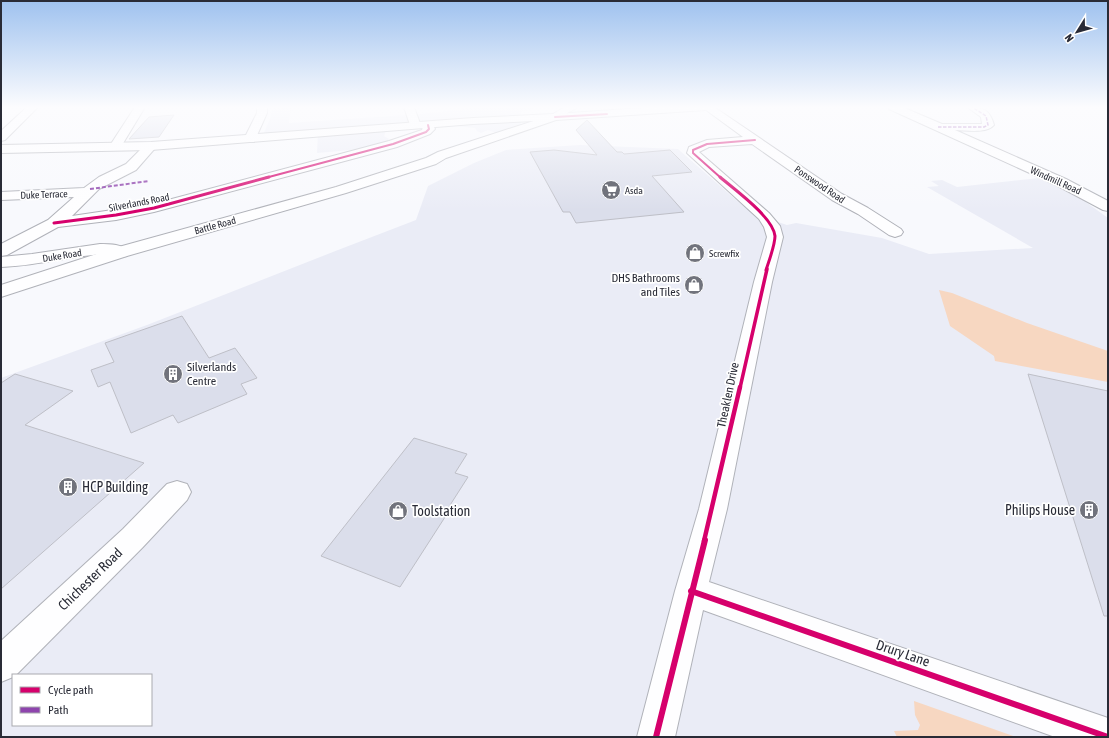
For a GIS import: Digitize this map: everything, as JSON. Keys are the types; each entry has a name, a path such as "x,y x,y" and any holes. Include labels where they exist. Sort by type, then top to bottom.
{"main road":[{"path":"115,147 118,141"},
{"path":"1,149 151,146 215,141"},
{"name":"Silverlands Road","path":"54,223 116,215 186,200 401,141"},
{"name":"Battle Road","path":"1,291 122,252 341,190 431,161 442,155 482,141"},
{"name":"Theaklen Drive","path":"656,737 691,591 714,509 763,282 775,237 772,226 764,216 693,153 693,150 707,144 738,141"},
{"name":"Ponswood Road","path":"757,141 837,197 895,232"},
{"name":"Windmill Road","path":"970,141 1086,193 1108,207"},
{"path":"1,251 54,223 87,192 104,180 131,167 151,146"},
{"name":"Duke Terrace","path":"1,196 87,192"},
{"name":"Duke Road","path":"1,262 33,260 112,248 122,252"},
{"name":"Chichester Road","path":"1,665 133,538 177,492"},
{"name":"Drury Lane","path":"691,591 1108,736"}],"shaded area":[{"path":"318,141 387,141 362,149 317,153"},
{"path":"580,145 678,149 754,214 787,225 796,223 882,238 929,254 1033,248 927,187 939,186 931,181 942,180 957,187 1039,178 1076,195 1108,218 1108,737 1,737 1,378 147,325 416,220 428,186 474,163 506,150"},
{"path":"939,290 952,293 1027,323 1108,351 1108,382 995,361 994,356 950,326"},
{"path":"914,701 1016,737 897,737 894,731 918,730 920,725 915,715"}],"building":[{"name":"Asda","path":"586,141 607,141 617,152 622,152 624,154 670,150 692,172 652,176 684,212 576,223 570,212 563,212 530,152 554,150 597,155"},
{"name":"Silverlands Centre","path":"182,316 209,358 235,348 257,378 241,384 247,394 178,423 173,415 131,433 110,382 98,387 91,370 114,362 105,343"},
{"name":"HCP Building","path":"15,374 73,391 25,425 144,463 1,589 1,383"},
{"name":"Philips House","path":"1028,374 1108,391 1108,616 1104,616"},
{"name":"Toolstation","path":"414,438 467,454 455,473 468,477 445,513 447,514 400,587 321,556"}],"marked path":[{"path":"90,189 149,181"}],"cycle path":[{"path":"54,223 116,215 154,208 400,141"},
{"path":"656,737 691,591 713,509 763,282 775,237 772,226 764,216 693,153 693,150 707,144 738,141"},
{"path":"691,591 1108,737"}],"place":[{"name":"Asda","path":"611,190"},
{"name":"Screwfix","path":"695,253"},
{"name":"DHS Bathrooms and Tiles","path":"694,285"},
{"name":"Silverlands Centre","path":"173,374"},
{"name":"HCP Building","path":"68,487"},
{"name":"Philips House","path":"1089,510"},
{"name":"Toolstation","path":"398,511"}]}
